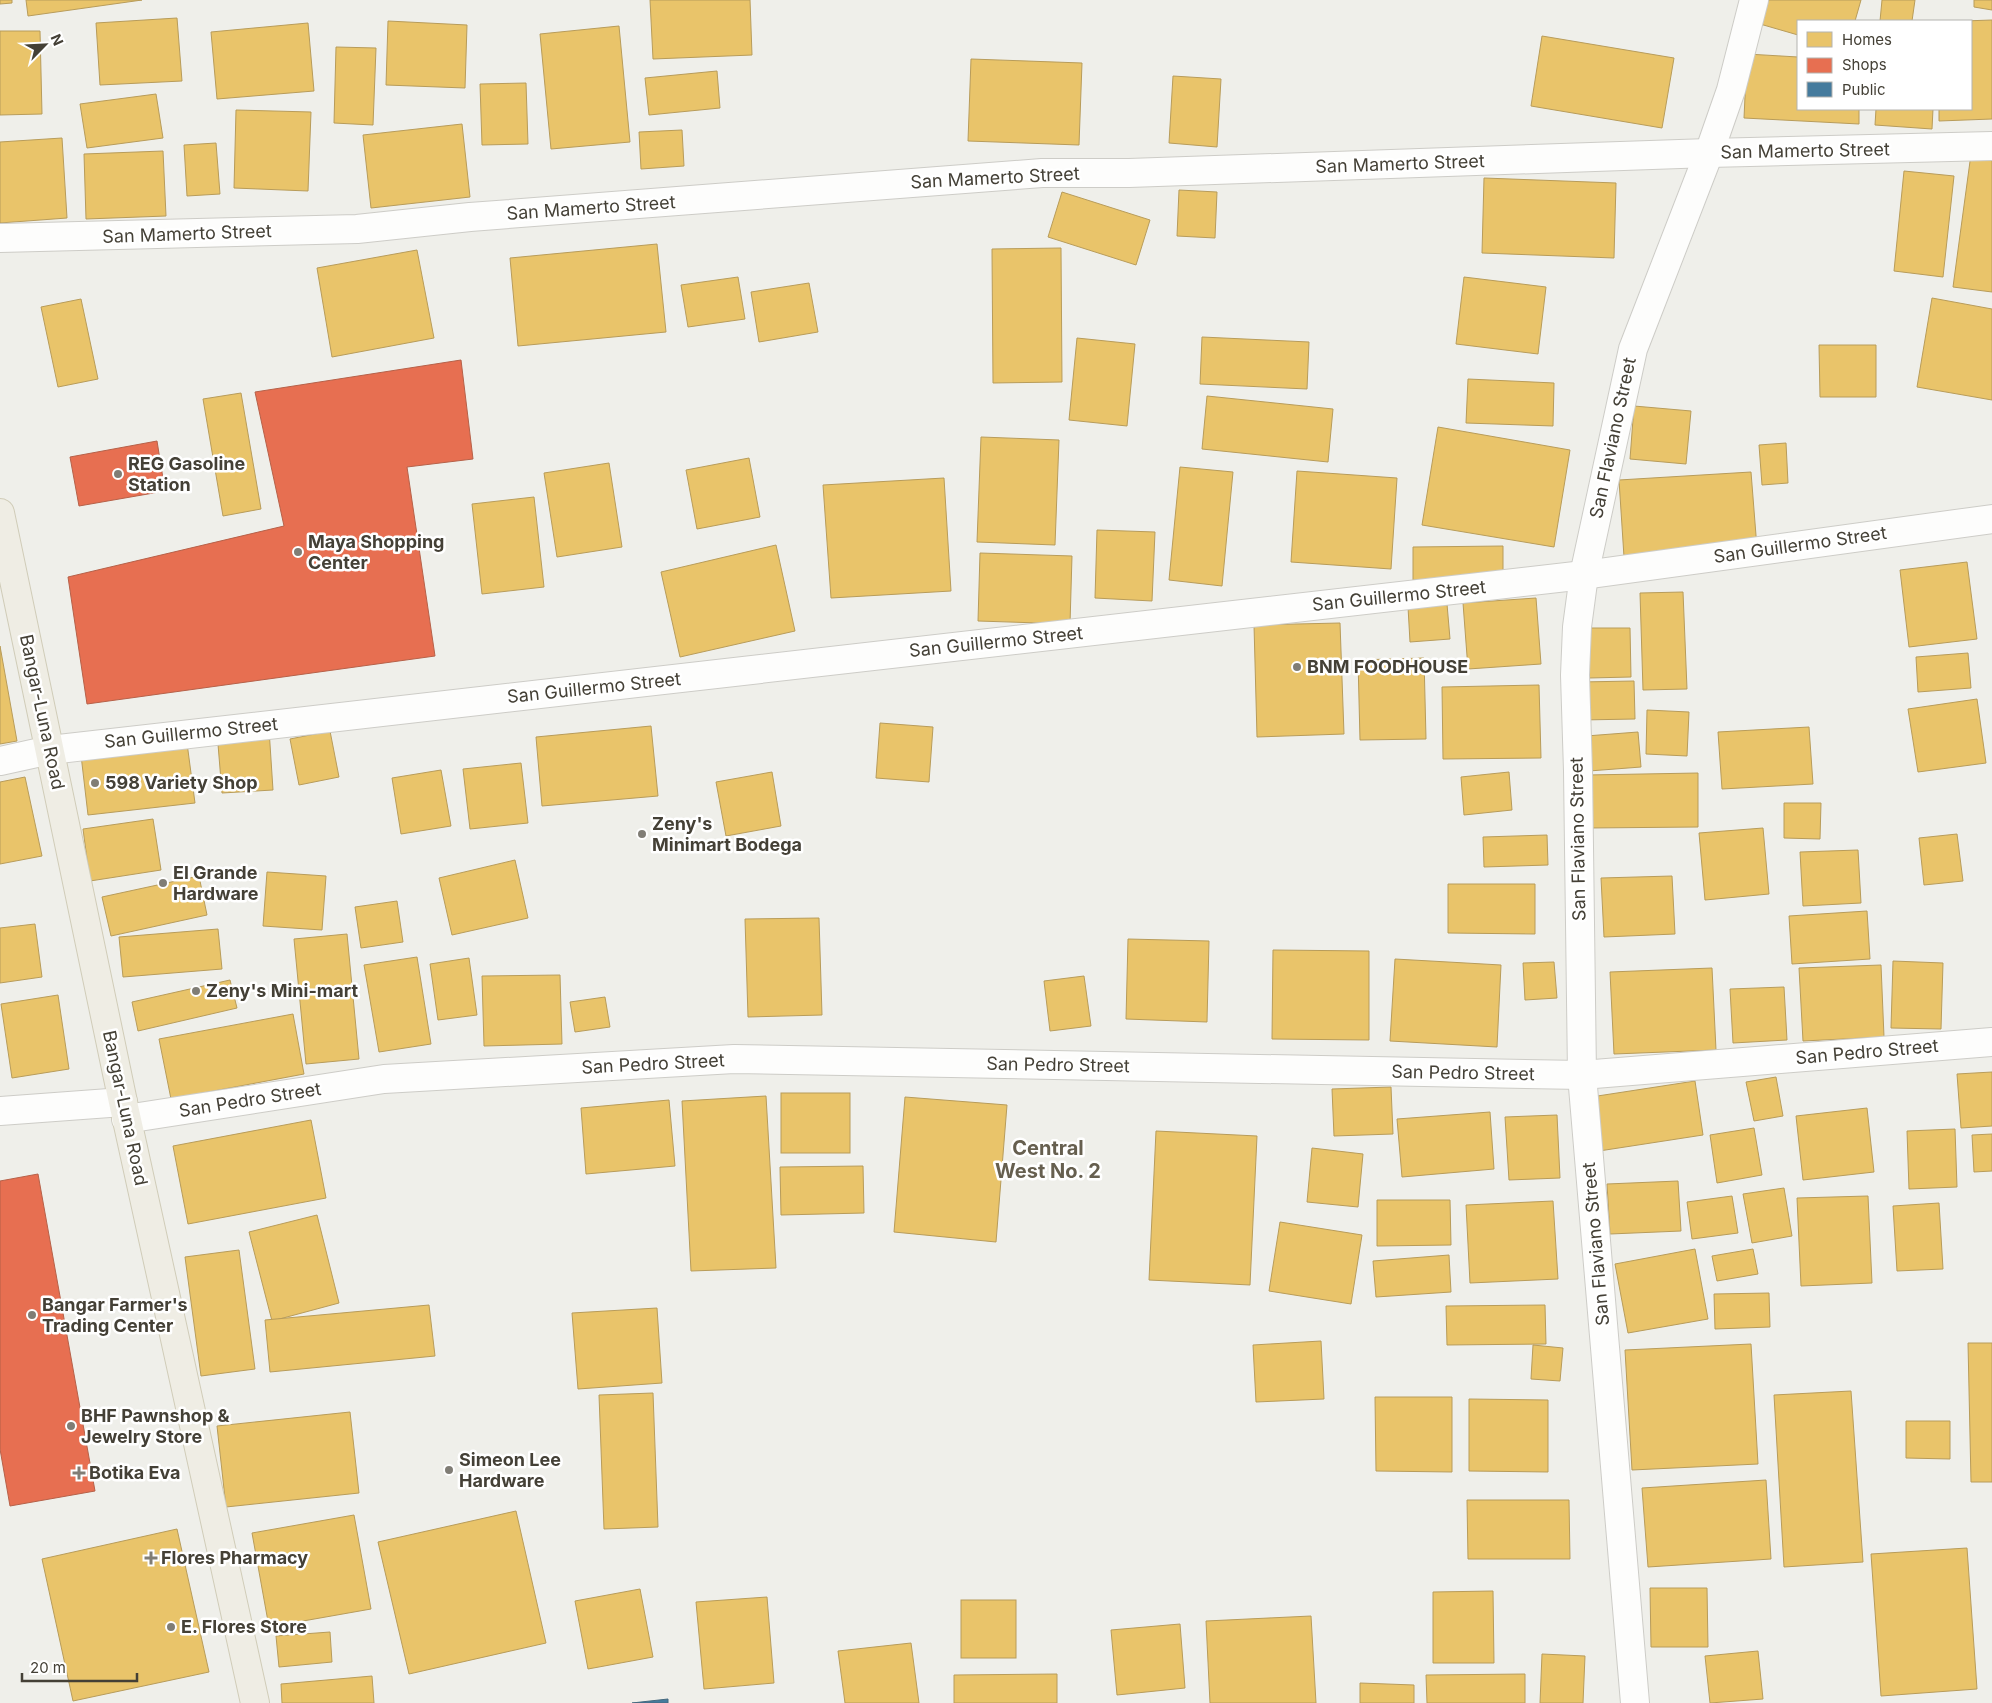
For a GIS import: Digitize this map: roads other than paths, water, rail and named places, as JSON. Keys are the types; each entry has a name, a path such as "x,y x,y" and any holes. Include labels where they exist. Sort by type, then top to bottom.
{"main road":[{"name":"Bangar-Luna Road","path":"0,512 125,1110 254,1703"}],"street":[{"name":"San Flaviano Street","path":"1635,1703 1582,1075 1578,771 1574,675 1577,626 1584,575 1633,348 1709,153 1731,90 1754,0"},
{"name":"San Mamerto Street","path":"0,238 356,230 470,217 1042,173 1129,173 1709,153 1992,146"},
{"name":"San Guillermo Street","path":"0,761 50,750 1584,575 1992,519"},
{"name":"San Pedro Street","path":"0,1111 125,1110 384,1079 734,1059 1582,1075 1992,1042"}],"place":[{"name":"REG Gasoline Station","path":"118,474"},
{"name":"Maya Shopping Center","path":"298,552"},
{"name":"BNM FOODHOUSE","path":"1297,667"},
{"name":"598 Variety Shop","path":"95,783"},
{"name":"Zeny's Minimart Bodega","path":"642,834"},
{"name":"El Grande Hardware","path":"163,883"},
{"name":"Zeny's Mini-mart","path":"196,991"},
{"name":"Bangar Farmer's Trading Center","path":"32,1315"},
{"name":"BHF Pawnshop & Jewelry Store","path":"71,1426"},
{"name":"Simeon Lee Hardware","path":"449,1470"},
{"name":"Botika Eva","path":"79,1473"},
{"name":"Flores Pharmacy","path":"151,1558"},
{"name":"E. Flores Store","path":"171,1627"}],"district":[{"name":"Central West No. 2","path":"1048,1160"}]}
